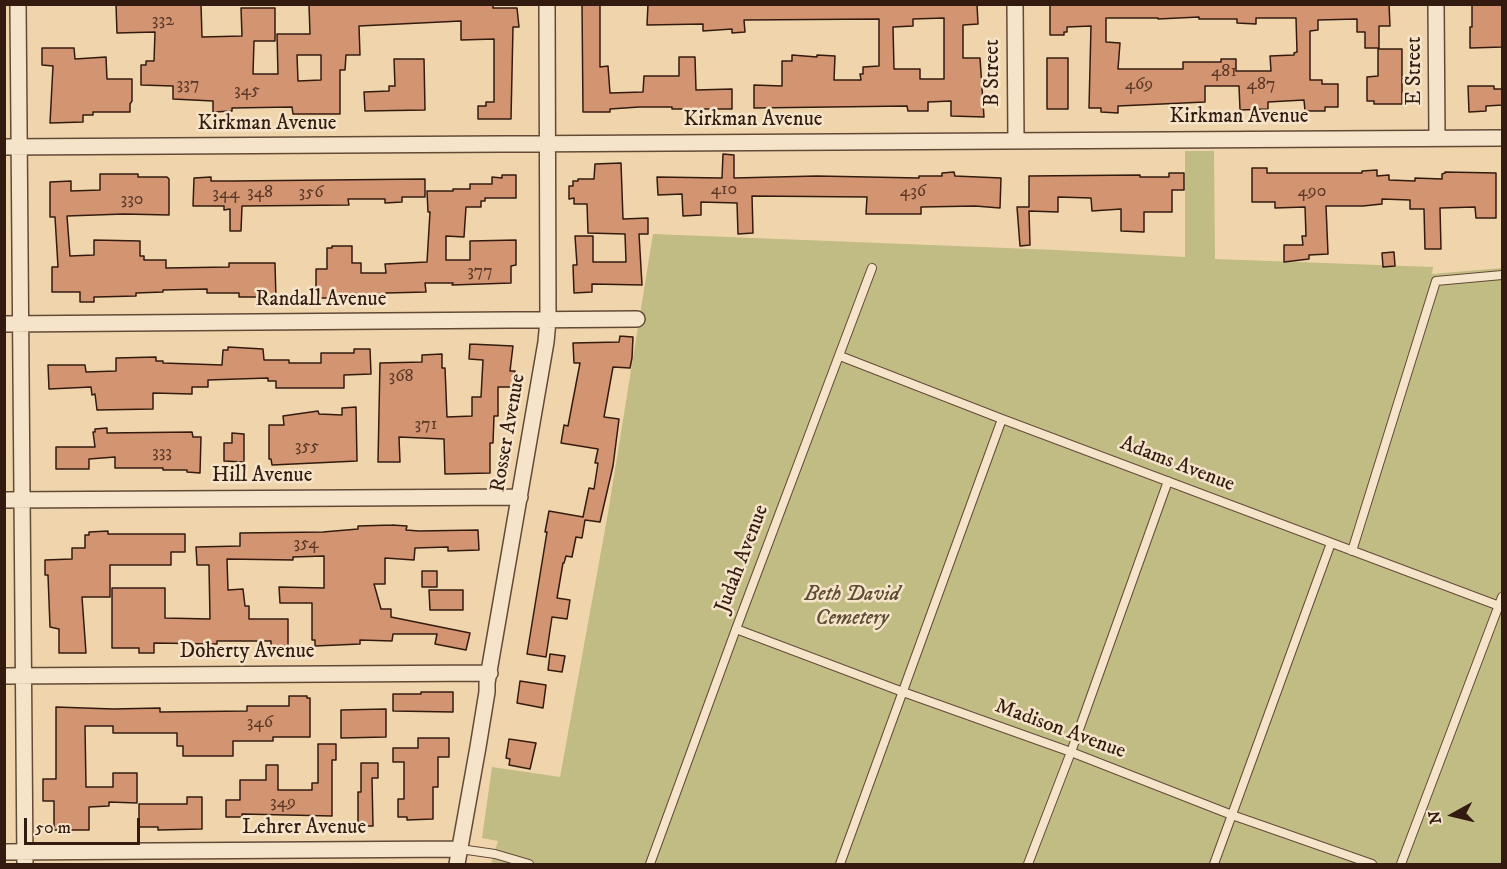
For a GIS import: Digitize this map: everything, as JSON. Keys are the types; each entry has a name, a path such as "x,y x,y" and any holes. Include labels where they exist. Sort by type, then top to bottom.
{"street":[{"path":"18,4 12,147 20,324 24,858"},
{"name":"Rosser Avenue","path":"459,857 486,683 490,673 546,342 548,144 546,4"},
{"name":"B Street","path":"1015,4 1016,141"},
{"name":"E Street","path":"1436,4 1437,138"},
{"name":"Kirkman Avenue","path":"12,147 1503,138"},
{"name":"Randall Avenue","path":"4,324 637,319"},
{"name":"Hill Avenue","path":"4,500 520,496"},
{"name":"Doherty Avenue","path":"4,676 490,673"},
{"name":"Lehrer Avenue","path":"4,852 24,858 459,857"}],"lane":[{"name":"Judah Avenue","path":"650,864 872,268"},
{"path":"1352,551 1436,281 1503,275"},
{"name":"Adams Avenue","path":"840,356 1501,607"},
{"path":"840,864 1002,419"},
{"path":"1028,864 1071,752 1168,481"},
{"path":"1214,864 1331,543"},
{"path":"1401,864 1503,597"},
{"name":"Madison Avenue","path":"736,629 1071,752 1232,815 1372,864"},
{"path":"459,857 495,854 530,864"}],"green space":[{"name":"Beth David Cemetery","path":"1185,151 1214,151 1215,259 1433,267 1432,274 1502,268 1502,864 491,864 498,841 482,838 492,767 560,777 608,513 653,234 1185,257"}],"building":[{"path":"201,4 202,37 242,36 241,8 275,8 275,41 254,41 253,74 278,74 277,34 310,34 309,5 489,4 493,5 493,8 517,8 519,27 513,27 511,119 478,119 478,106 486,106 486,102 494,102 494,39 461,40 461,21 359,26 360,55 346,55 345,70 340,70 340,114 293,114 292,107 232,108 232,111 213,112 213,101 173,99 173,86 141,85 141,65 146,65 146,61 154,61 155,32 117,33 116,5","holes":["297,55 321,55 321,80 298,81"]},
{"path":"582,4 600,4 600,67 608,66 610,93 643,92 644,76 679,76 679,57 695,57 696,90 732,89 732,109 639,107 610,109 610,112 583,112"},
{"path":"648,4 977,4 978,24 963,25 963,58 980,58 984,117 951,116 951,101 928,102 928,111 908,111 907,106 754,108 754,85 782,86 782,61 792,61 792,55 835,56 834,80 861,80 860,74 863,74 863,67 879,66 879,19 744,20 745,32 732,33 732,29 703,31 703,24 647,25","holes":["944,18 944,79 920,79 920,69 894,69 893,27 913,26 913,19"]},
{"path":"1050,4 1389,4 1390,26 1379,26 1379,48 1365,48 1365,32 1357,32 1357,19 1318,20 1318,30 1310,31 1310,80 1322,80 1322,84 1338,84 1338,107 1325,107 1325,111 1305,111 1304,100 1268,102 1268,109 1240,110 1239,86 1205,86 1205,102 1118,106 1118,113 1101,112 1101,108 1089,108 1091,26 1067,27 1064,35 1050,35","holes":["1199,17 1199,19 1237,19 1237,23 1256,24 1256,18 1296,18 1297,52 1294,55 1270,56 1271,71 1236,71 1236,59 1221,59 1221,62 1183,62 1183,69 1118,69 1120,43 1106,42 1106,18"]},
{"path":"1472,4 1503,4 1503,47 1470,48"},
{"path":"42,48 74,48 75,59 106,57 107,79 132,79 130,112 93,112 93,115 83,115 83,122 50,123 53,66 42,65"},
{"path":"1378,49 1402,49 1402,104 1374,104 1374,101 1367,101 1367,77 1378,76"},
{"path":"1047,58 1068,58 1068,109 1047,109"},
{"path":"394,59 424,59 425,110 365,111 364,92 389,91 389,86 395,86"},
{"path":"1468,86 1494,86 1494,89 1503,89 1503,105 1486,106 1486,111 1469,112"},
{"path":"723,154 734,155 734,178 817,176 919,178 919,176 942,176 942,173 954,172 955,176 1001,178 1000,208 921,207 921,214 866,214 867,197 752,196 753,233 738,234 737,203 701,202 701,215 683,216 682,194 658,195 657,177 722,178"},
{"path":"621,163 623,219 648,218 648,234 639,234 642,285 592,284 592,292 574,293 573,265 577,265 575,236 593,236 593,262 626,262 625,234 588,233 587,204 574,204 574,198 569,199 569,186 573,186 573,181 578,181 578,179 594,179 595,164"},
{"path":"1252,168 1267,168 1267,173 1362,173 1362,171 1377,170 1377,176 1389,175 1389,180 1415,181 1415,178 1442,179 1442,174 1445,172 1496,173 1496,218 1476,218 1475,207 1440,208 1441,249 1425,249 1424,209 1410,209 1410,200 1382,199 1382,204 1326,206 1328,254 1309,255 1309,259 1284,262 1284,245 1303,245 1302,236 1306,236 1305,207 1275,208 1275,202 1252,202"},
{"path":"1169,173 1184,173 1184,190 1172,190 1172,212 1144,212 1144,232 1121,231 1121,209 1092,211 1091,198 1058,197 1058,212 1029,211 1030,245 1020,246 1017,207 1029,207 1029,176 1169,177"},
{"path":"100,174 167,177 169,179 169,215 67,216 70,256 94,255 94,240 140,241 140,256 144,256 144,260 166,260 166,268 229,267 229,263 275,263 276,300 262,300 262,297 239,297 239,293 207,293 207,289 163,290 163,292 136,293 136,296 94,297 94,302 80,302 80,292 52,292 52,267 58,267 55,217 50,217 50,182 71,181 71,191 100,190"},
{"path":"502,175 516,175 516,198 485,198 485,201 481,201 481,207 466,207 464,237 446,236 446,260 470,260 470,241 516,240 516,265 511,266 511,283 452,285 453,283 425,283 426,292 386,293 386,298 381,298 381,300 347,301 347,298 316,298 316,269 327,269 327,248 352,246 352,263 361,263 361,273 386,273 385,264 427,262 430,212 428,212 427,191 470,189 470,184 492,184 492,177 502,178"},
{"path":"211,177 211,181 425,179 425,197 402,197 402,202 385,203 385,199 348,199 349,205 242,206 241,231 230,231 230,209 224,210 224,206 193,206 194,178"},
{"path":"1394,252 1395,266 1383,267 1382,253"},
{"path":"620,336 633,337 632,358 630,368 613,367 604,417 619,419 613,466 600,522 585,520 582,538 576,537 572,557 566,556 563,563 557,598 570,600 567,619 552,617 546,657 527,654 549,511 583,517 589,488 594,489 598,463 595,463 598,449 561,443 564,425 568,426 580,363 574,363 573,343 619,342"},
{"path":"470,344 513,346 510,371 515,371 514,387 498,387 498,416 494,416 493,443 490,443 490,473 445,474 444,439 399,437 400,462 378,462 380,363 422,362 422,355 442,354 442,368 445,368 447,417 472,416 472,397 481,397 483,360 469,359"},
{"path":"228,347 263,349 264,360 289,360 289,363 321,363 321,353 354,353 354,349 370,349 371,374 344,375 344,388 276,388 276,381 268,381 268,378 208,380 208,387 192,387 192,394 153,393 153,409 97,410 95,394 92,395 91,387 49,389 48,365 85,365 86,372 116,371 116,358 156,357 156,361 163,361 163,363 222,365 223,350 228,350"},
{"path":"356,407 357,461 272,465 269,459 269,425 284,425 283,416 318,411 319,414 342,415 342,408"},
{"path":"107,428 107,433 192,432 193,437 201,437 200,473 187,472 187,470 163,470 163,468 115,468 115,457 89,459 89,469 56,469 56,447 95,447 93,432 95,429"},
{"path":"232,433 244,434 244,462 224,461 224,443 232,443"},
{"path":"358,526 407,526 406,530 419,531 478,530 479,550 448,551 448,547 415,548 414,560 385,558 385,584 374,584 381,609 391,609 391,617 470,633 466,650 435,644 437,634 393,634 392,641 360,640 360,644 315,646 315,640 312,640 312,603 280,603 279,587 324,588 324,556 293,557 293,560 227,559 228,590 243,589 245,606 249,606 249,619 288,619 288,653 271,653 271,641 217,641 217,644 154,643 154,653 139,653 139,648 112,648 112,588 165,588 165,618 210,619 209,565 197,565 196,547 240,546 240,533 323,532 358,529"},
{"path":"108,531 108,534 185,534 185,552 171,552 171,565 110,565 110,597 82,597 86,653 59,653 59,629 50,627 48,575 45,575 45,560 72,559 72,548 85,548 85,535 89,535 89,532"},
{"path":"422,571 437,571 437,587 422,587"},
{"path":"429,590 463,590 463,610 430,610"},
{"path":"550,654 565,656 562,672 548,670"},
{"path":"520,681 546,685 543,708 517,703"},
{"path":"421,692 453,692 453,712 393,711 393,694 421,694"},
{"path":"289,696 310,698 310,737 273,737 273,741 233,741 233,756 183,756 183,746 177,746 177,733 113,733 113,726 85,726 86,787 113,787 113,773 137,773 137,803 109,802 109,806 89,807 89,830 54,830 54,801 43,801 43,779 56,779 56,707 160,708 160,712 247,711 247,706 289,706"},
{"path":"386,709 386,737 341,738 341,710"},
{"path":"418,738 449,738 449,757 438,757 438,787 433,787 433,819 407,820 407,817 398,817 398,799 404,799 404,762 393,762 393,748 418,748"},
{"path":"509,739 536,743 530,769 509,765 510,759 506,758"},
{"path":"318,744 336,744 336,760 332,760 332,816 242,814 242,817 226,817 226,800 240,800 240,780 266,780 266,765 278,765 278,790 312,790 312,783 318,783"},
{"path":"361,763 378,763 378,778 372,778 373,826 358,826"},
{"path":"187,797 202,797 202,829 158,830 158,827 139,827 139,804 187,804"}]}
